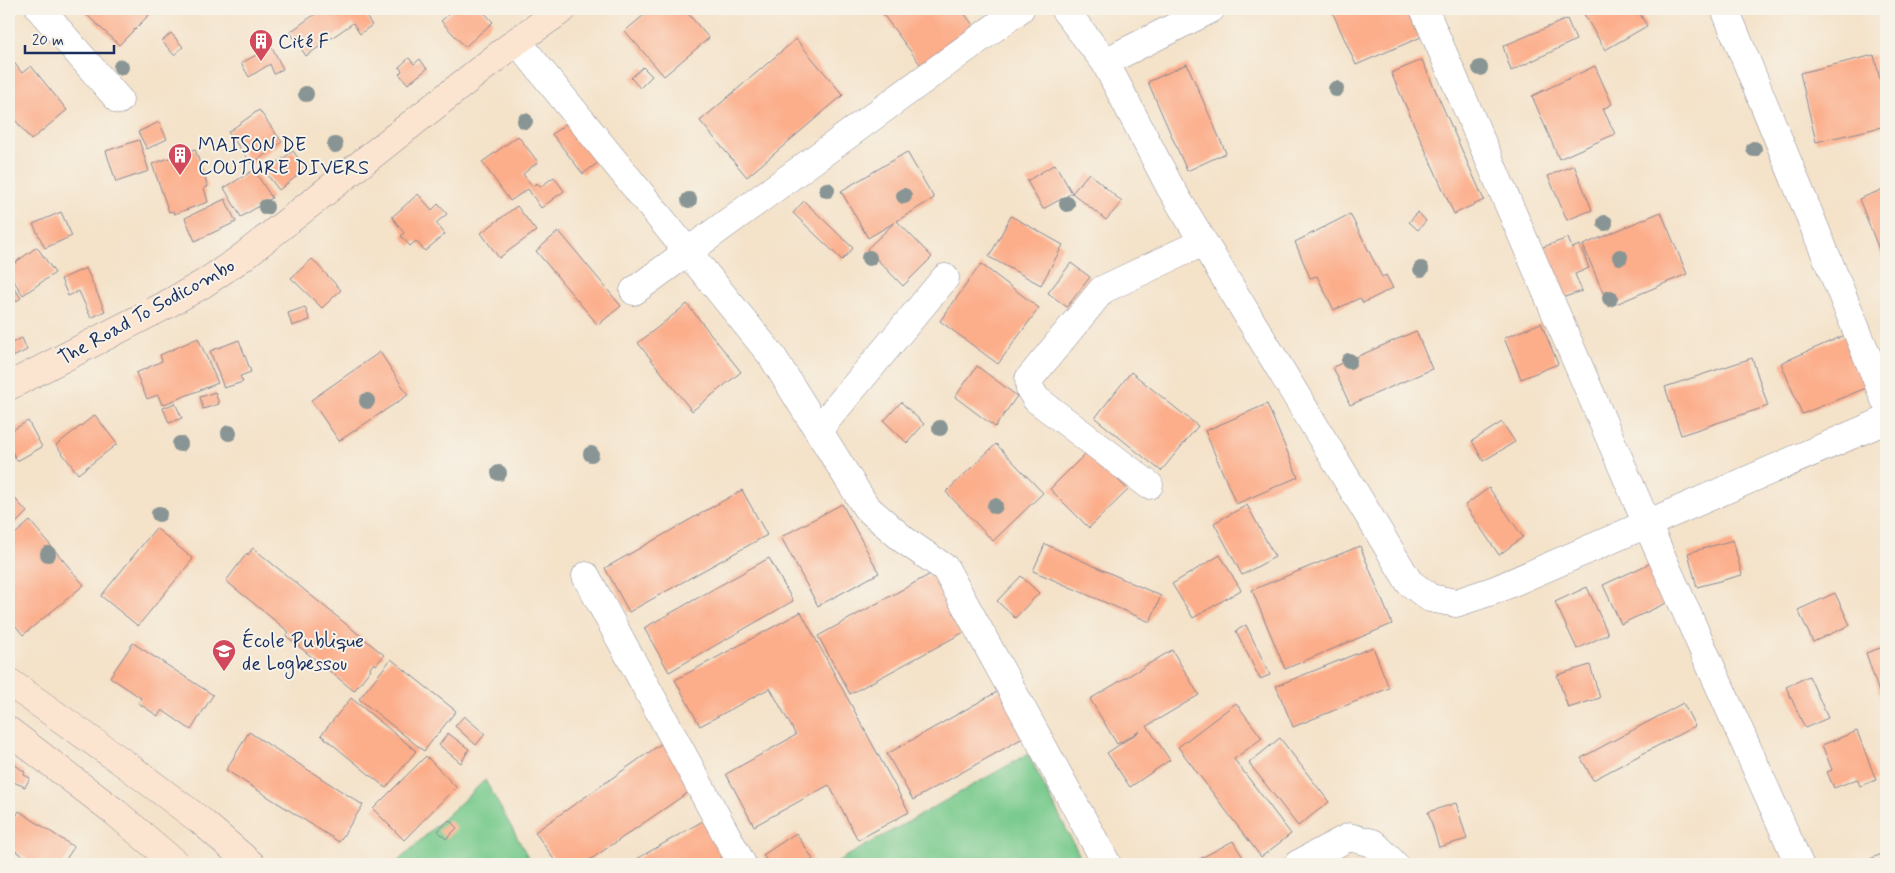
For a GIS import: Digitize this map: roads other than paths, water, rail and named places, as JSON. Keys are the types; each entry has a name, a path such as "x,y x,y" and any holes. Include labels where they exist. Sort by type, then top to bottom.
{"main road":[{"name":"The Road To Sodicombo","path":"9,386 203,284 240,259 517,41 562,9"},
{"path":"9,682 135,771 201,821 251,864"},
{"path":"9,730 115,812 176,864"}],"street":[{"path":"40,9 119,100"},
{"path":"634,290 1020,9"},
{"path":"1064,9 1105,62 1170,187 1409,582 1430,598 1456,604 1495,590 1886,420"},
{"path":"1105,62 1211,9"},
{"path":"1424,9 1647,524 1798,864"},
{"path":"1725,9 1886,402"},
{"path":"517,41 772,356 866,507 904,540 945,568 1107,864"},
{"path":"1149,485 1036,398 1030,389 1029,379 1102,290 1203,242"},
{"path":"818,430 945,278"},
{"path":"586,576 742,864"},
{"path":"1298,864 1349,836 1373,843 1394,864"}],"place":[{"name":"Cité F","path":"261,62"},
{"name":"MAISON DE COUTURE DIVERS","path":"180,176"},
{"name":"École Publique de Logbessou","path":"224,672"}]}
